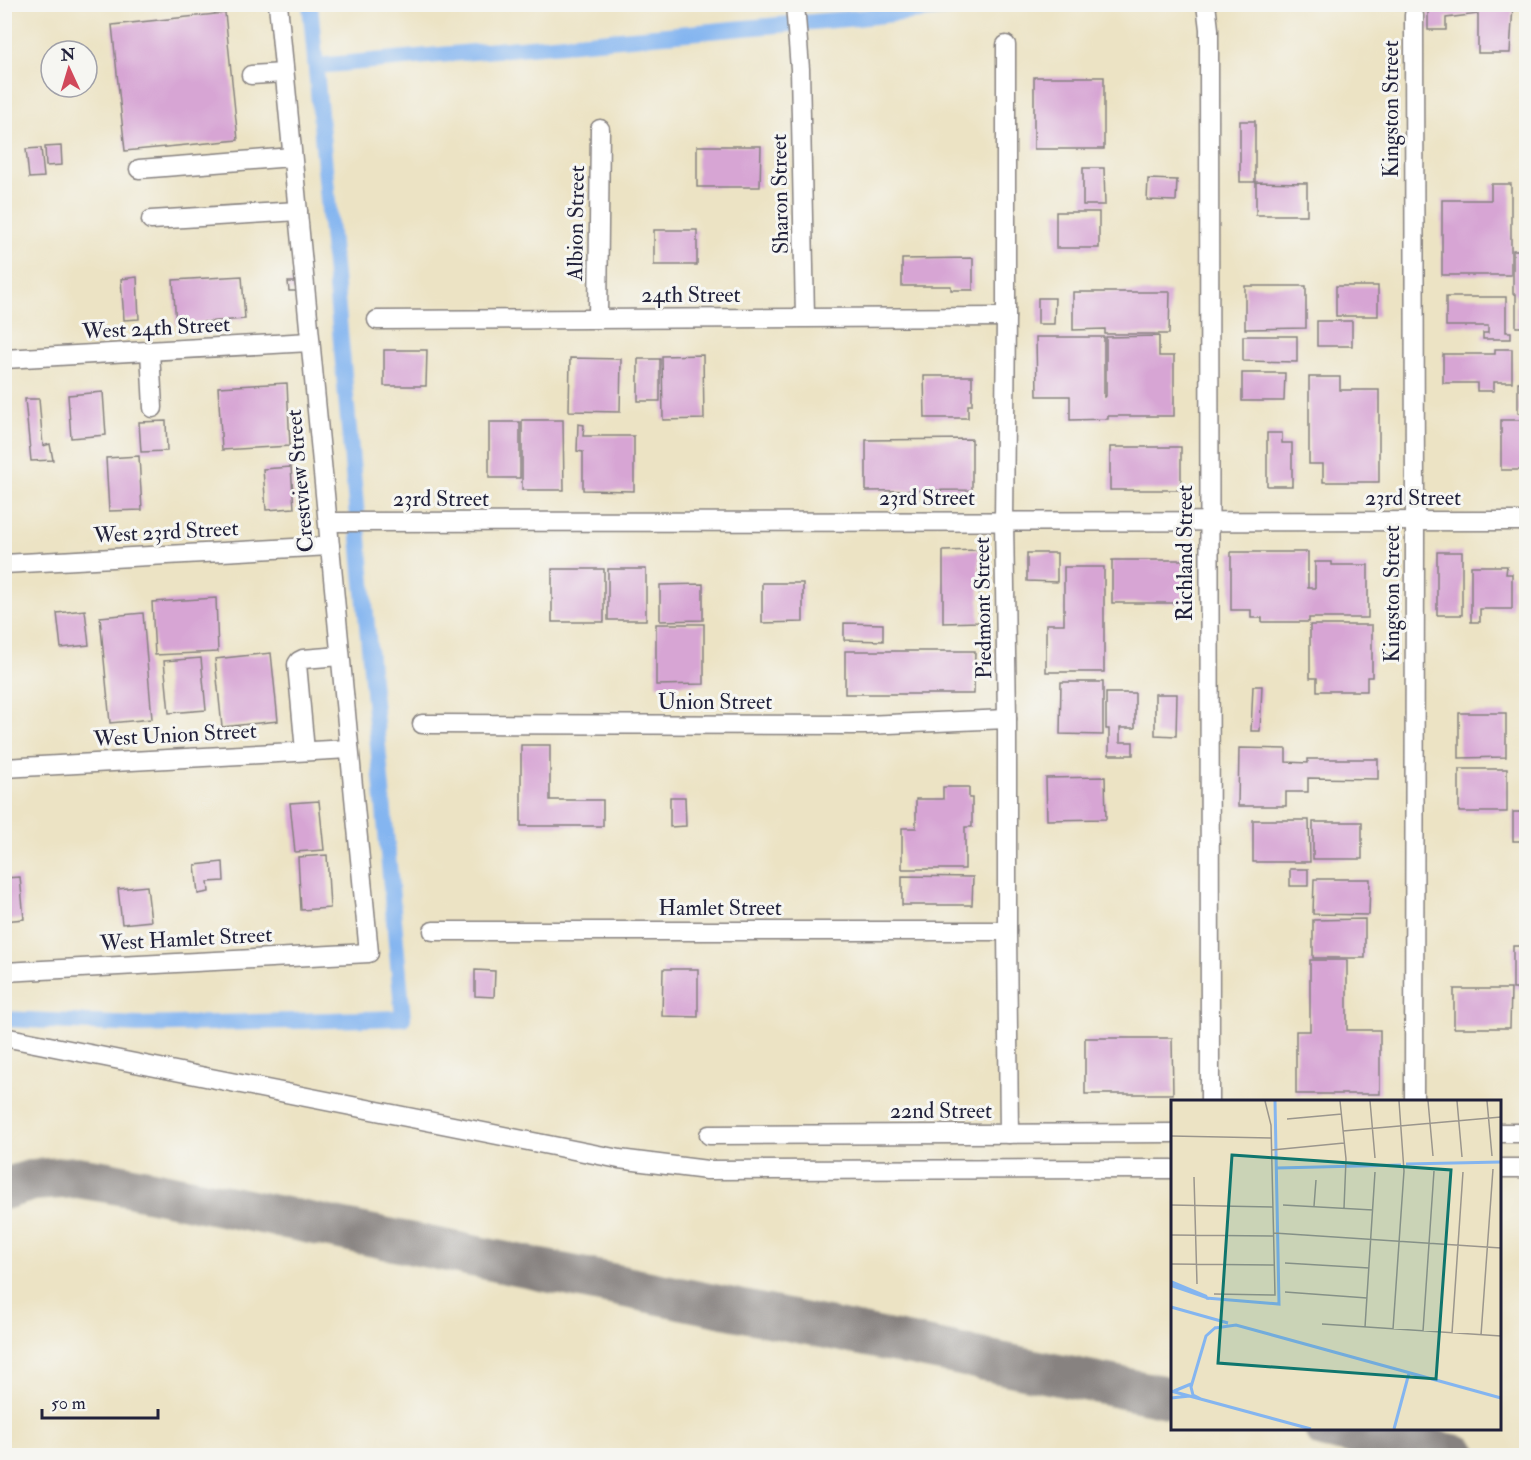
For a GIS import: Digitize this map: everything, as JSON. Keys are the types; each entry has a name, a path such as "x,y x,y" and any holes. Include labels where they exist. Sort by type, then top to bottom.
{"street":[{"name":"Crestview Street","path":"278,4 310,342 335,523 330,546 369,953"},
{"name":"Richland Street","path":"1206,4 1209,29 1209,1100"},
{"name":"Sharon Street","path":"795,5 800,69 805,317"},
{"name":"Kingston Street","path":"1414,15 1414,1100"},
{"name":"Piedmont Street","path":"1006,45 1004,521 1009,1134"},
{"path":"251,75 284,73"},
{"name":"Albion Street","path":"598,318 600,129"},
{"path":"139,169 292,157"},
{"path":"152,220 298,211"},
{"name":"24th Street","path":"377,320 1006,317"},
{"name":"West 24th Street","path":"4,359 150,351 270,353 310,342"},
{"path":"150,351 153,408"},
{"name":"23rd Street","path":"335,523 1527,521"},
{"name":"West 23rd Street","path":"4,564 330,546"},
{"path":"305,751 297,664 303,659 340,656"},
{"name":"Union Street","path":"422,724 864,725 1007,719"},
{"name":"West Union Street","path":"4,768 349,749"},
{"name":"Hamlet Street","path":"433,931 1007,931"},
{"name":"West Hamlet Street","path":"4,972 369,953"},
{"path":"4,1037 619,1160 707,1170 1171,1169"},
{"name":"22nd Street","path":"709,1135 1171,1133"},
{"path":"1501,1133 1527,1133"},
{"path":"1501,1168 1527,1168"}],"building":[{"path":"1428,5 1513,5 1510,53 1478,53 1478,14 1446,18 1446,30 1428,30"},
{"path":"225,13 238,140 125,151 112,25"},
{"path":"1034,77 1104,77 1104,149 1034,149"},
{"path":"1240,121 1255,121 1255,182 1240,182"},
{"path":"61,146 62,165 46,166 45,147"},
{"path":"697,146 761,146 760,187 697,187"},
{"path":"41,148 44,177 29,178 26,149"},
{"path":"1083,168 1104,168 1105,205 1083,205"},
{"path":"1148,179 1177,180 1176,201 1147,200"},
{"path":"1256,182 1307,183 1307,215 1256,215"},
{"path":"1491,184 1511,184 1511,275 1442,275 1442,200 1491,200"},
{"path":"1056,212 1099,212 1099,248 1056,248"},
{"path":"654,230 697,230 697,265 654,265"},
{"path":"1513,250 1526,250 1526,327 1516,327"},
{"path":"973,258 973,290 951,290 951,286 902,286 902,259"},
{"path":"242,276 245,319 176,324 173,280"},
{"path":"137,277 139,319 124,320 121,279"},
{"path":"288,282 295,282 296,291 289,291"},
{"path":"1245,286 1306,286 1306,328 1245,329"},
{"path":"1336,286 1378,286 1378,316 1336,316"},
{"path":"1073,292 1170,292 1169,334 1105,334 1105,329 1073,330"},
{"path":"1446,297 1506,297 1506,332 1511,332 1511,339 1483,339 1483,333 1488,333 1488,326 1446,326"},
{"path":"1038,298 1055,298 1054,324 1038,324"},
{"path":"1317,321 1352,321 1352,346 1317,346"},
{"path":"1159,336 1159,356 1174,356 1174,416 1108,416 1108,419 1070,420 1070,396 1037,396 1036,337 1104,337 1104,397 1106,396 1106,337"},
{"path":"1243,336 1297,336 1297,362 1243,361"},
{"path":"1495,349 1512,349 1512,382 1494,382 1494,391 1477,391 1477,383 1443,383 1443,354 1495,354"},
{"path":"384,350 427,350 426,386 384,386"},
{"path":"703,355 704,419 663,420 662,356"},
{"path":"570,358 621,359 620,412 569,411"},
{"path":"638,359 660,359 660,401 638,401"},
{"path":"1242,373 1285,373 1284,401 1242,401"},
{"path":"924,376 972,376 972,405 968,405 968,418 925,418"},
{"path":"1309,377 1340,377 1340,390 1379,390 1379,482 1323,482 1323,464 1309,464"},
{"path":"1518,382 1526,382 1526,413 1518,413"},
{"path":"287,383 290,446 222,450 218,387"},
{"path":"103,392 106,435 71,438 68,395"},
{"path":"25,399 39,399 43,446 50,444 53,460 31,461"},
{"path":"522,420 563,420 564,490 522,490"},
{"path":"1501,420 1526,420 1526,470 1501,470"},
{"path":"166,421 167,451 141,452 139,422"},
{"path":"489,422 520,422 520,478 489,478"},
{"path":"578,424 584,425 583,436 634,436 634,491 583,490 583,452 577,451"},
{"path":"1267,433 1282,433 1282,443 1292,443 1292,486 1267,486"},
{"path":"972,439 972,490 866,491 866,440"},
{"path":"1110,447 1181,447 1181,490 1110,490"},
{"path":"139,456 142,510 109,511 106,458"},
{"path":"291,467 294,508 266,510 263,469"},
{"path":"979,550 979,622 943,623 943,551"},
{"path":"1231,552 1308,552 1308,588 1315,588 1315,562 1332,562 1332,565 1368,565 1368,618 1309,618 1309,622 1262,622 1262,618 1251,618 1251,610 1231,610"},
{"path":"1437,552 1462,552 1462,615 1437,615"},
{"path":"1027,553 1057,553 1057,582 1027,581"},
{"path":"1112,560 1183,560 1183,603 1112,603"},
{"path":"1471,566 1507,566 1506,574 1512,574 1512,609 1480,609 1480,622 1471,622"},
{"path":"1064,567 1104,567 1104,672 1046,672 1046,624 1064,624"},
{"path":"552,569 604,569 604,622 552,622"},
{"path":"608,569 646,569 646,620 608,620"},
{"path":"762,583 803,583 803,622 762,623"},
{"path":"703,584 703,620 660,621 660,585"},
{"path":"216,598 218,652 155,655 152,602"},
{"path":"85,610 89,645 61,648 57,613"},
{"path":"143,613 152,719 110,723 100,617"},
{"path":"844,623 883,624 883,641 844,640"},
{"path":"656,624 704,624 704,684 656,685"},
{"path":"1310,625 1372,625 1372,677 1367,677 1367,691 1317,691 1317,678 1310,678"},
{"path":"845,651 975,651 974,694 845,694"},
{"path":"271,653 278,721 222,727 215,659"},
{"path":"201,658 206,710 169,713 164,661"},
{"path":"1061,682 1103,682 1103,735 1060,734"},
{"path":"1253,686 1262,686 1260,731 1251,731"},
{"path":"1106,693 1135,693 1135,728 1120,728 1120,742 1133,742 1133,755 1109,755"},
{"path":"1155,694 1177,694 1176,736 1155,735"},
{"path":"1459,713 1506,713 1506,757 1459,758"},
{"path":"521,745 550,745 550,800 603,800 603,826 521,826"},
{"path":"1239,748 1286,749 1286,762 1308,763 1308,759 1378,759 1378,779 1308,778 1308,792 1286,792 1286,806 1238,806"},
{"path":"1459,769 1507,769 1507,812 1459,812"},
{"path":"1105,777 1106,819 1047,820 1046,778"},
{"path":"943,787 969,787 969,798 972,798 972,827 965,827 965,869 902,869 902,828 916,828 916,799 943,799"},
{"path":"670,797 685,797 686,826 670,827"},
{"path":"319,801 324,850 295,852 290,803"},
{"path":"1513,812 1526,812 1526,841 1513,841"},
{"path":"1253,820 1309,820 1310,862 1253,862"},
{"path":"1313,822 1362,822 1362,859 1313,859"},
{"path":"327,855 330,908 301,910 298,857"},
{"path":"223,862 224,881 208,882 209,892 198,894 195,865"},
{"path":"1290,869 1308,869 1308,886 1290,886"},
{"path":"902,876 973,877 972,905 902,905"},
{"path":"20,877 24,919 4,921 4,878"},
{"path":"1314,879 1370,879 1369,915 1313,914"},
{"path":"147,886 151,921 122,924 118,889"},
{"path":"1365,919 1365,958 1313,958 1313,920"},
{"path":"1513,946 1526,946 1526,989 1513,989"},
{"path":"1310,960 1347,960 1347,1030 1380,1030 1380,1094 1296,1094 1296,1031 1310,1031"},
{"path":"663,969 698,969 698,1017 662,1016"},
{"path":"475,970 495,971 494,997 475,996"},
{"path":"1454,989 1511,989 1510,1028 1454,1028"},
{"path":"1085,1038 1172,1038 1173,1094 1085,1094"}],"waterway":[{"path":"4,1019 139,1025 403,1018 310,4"},
{"path":"316,66 857,18 982,4"}],"taxiway":[{"path":"4,1189 33,1180 77,1177 108,1182 1171,1398"},
{"path":"1334,1430 1458,1456"}]}
